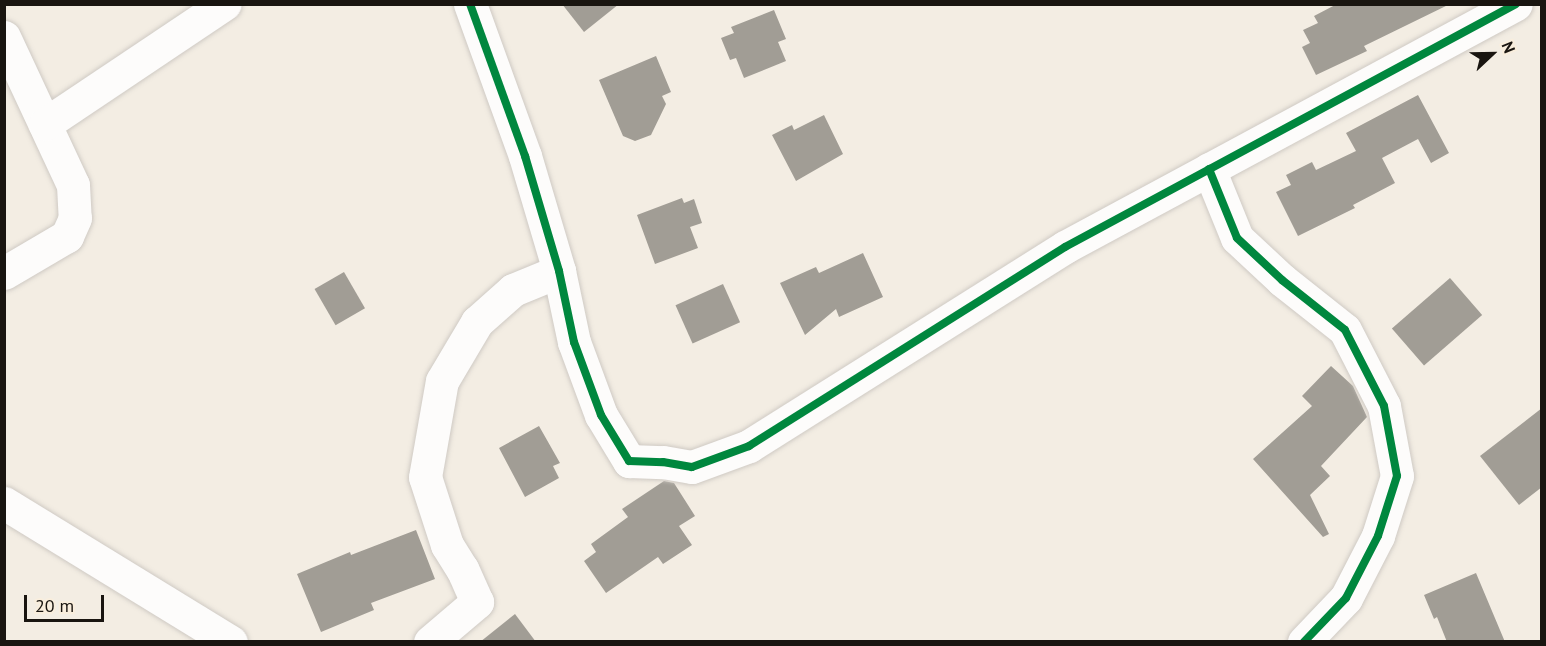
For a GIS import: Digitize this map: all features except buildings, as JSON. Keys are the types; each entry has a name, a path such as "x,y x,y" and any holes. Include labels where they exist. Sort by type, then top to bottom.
{"street":[{"path":"45,124 224,4"},
{"path":"470,4 525,156 559,271 574,342 602,415 629,461 692,467 749,446 1065,247 1516,4"},
{"path":"4,37 73,185 75,218 67,236 4,273"},
{"path":"1209,169 1237,238 1282,280 1345,330 1384,406 1397,476 1378,536 1346,598 1304,642"},
{"path":"430,642 477,602 462,569 447,545 425,477 442,381 477,322 513,290 559,271"},
{"path":"4,503 231,642"}],"cycle path":[{"path":"470,4 525,156 559,271 574,342 601,415 629,461 663,462 692,467 749,446 1065,247 1516,4"},
{"path":"1209,169 1237,238 1282,280 1345,330 1384,406 1397,476 1378,536 1346,598 1304,642"}]}
